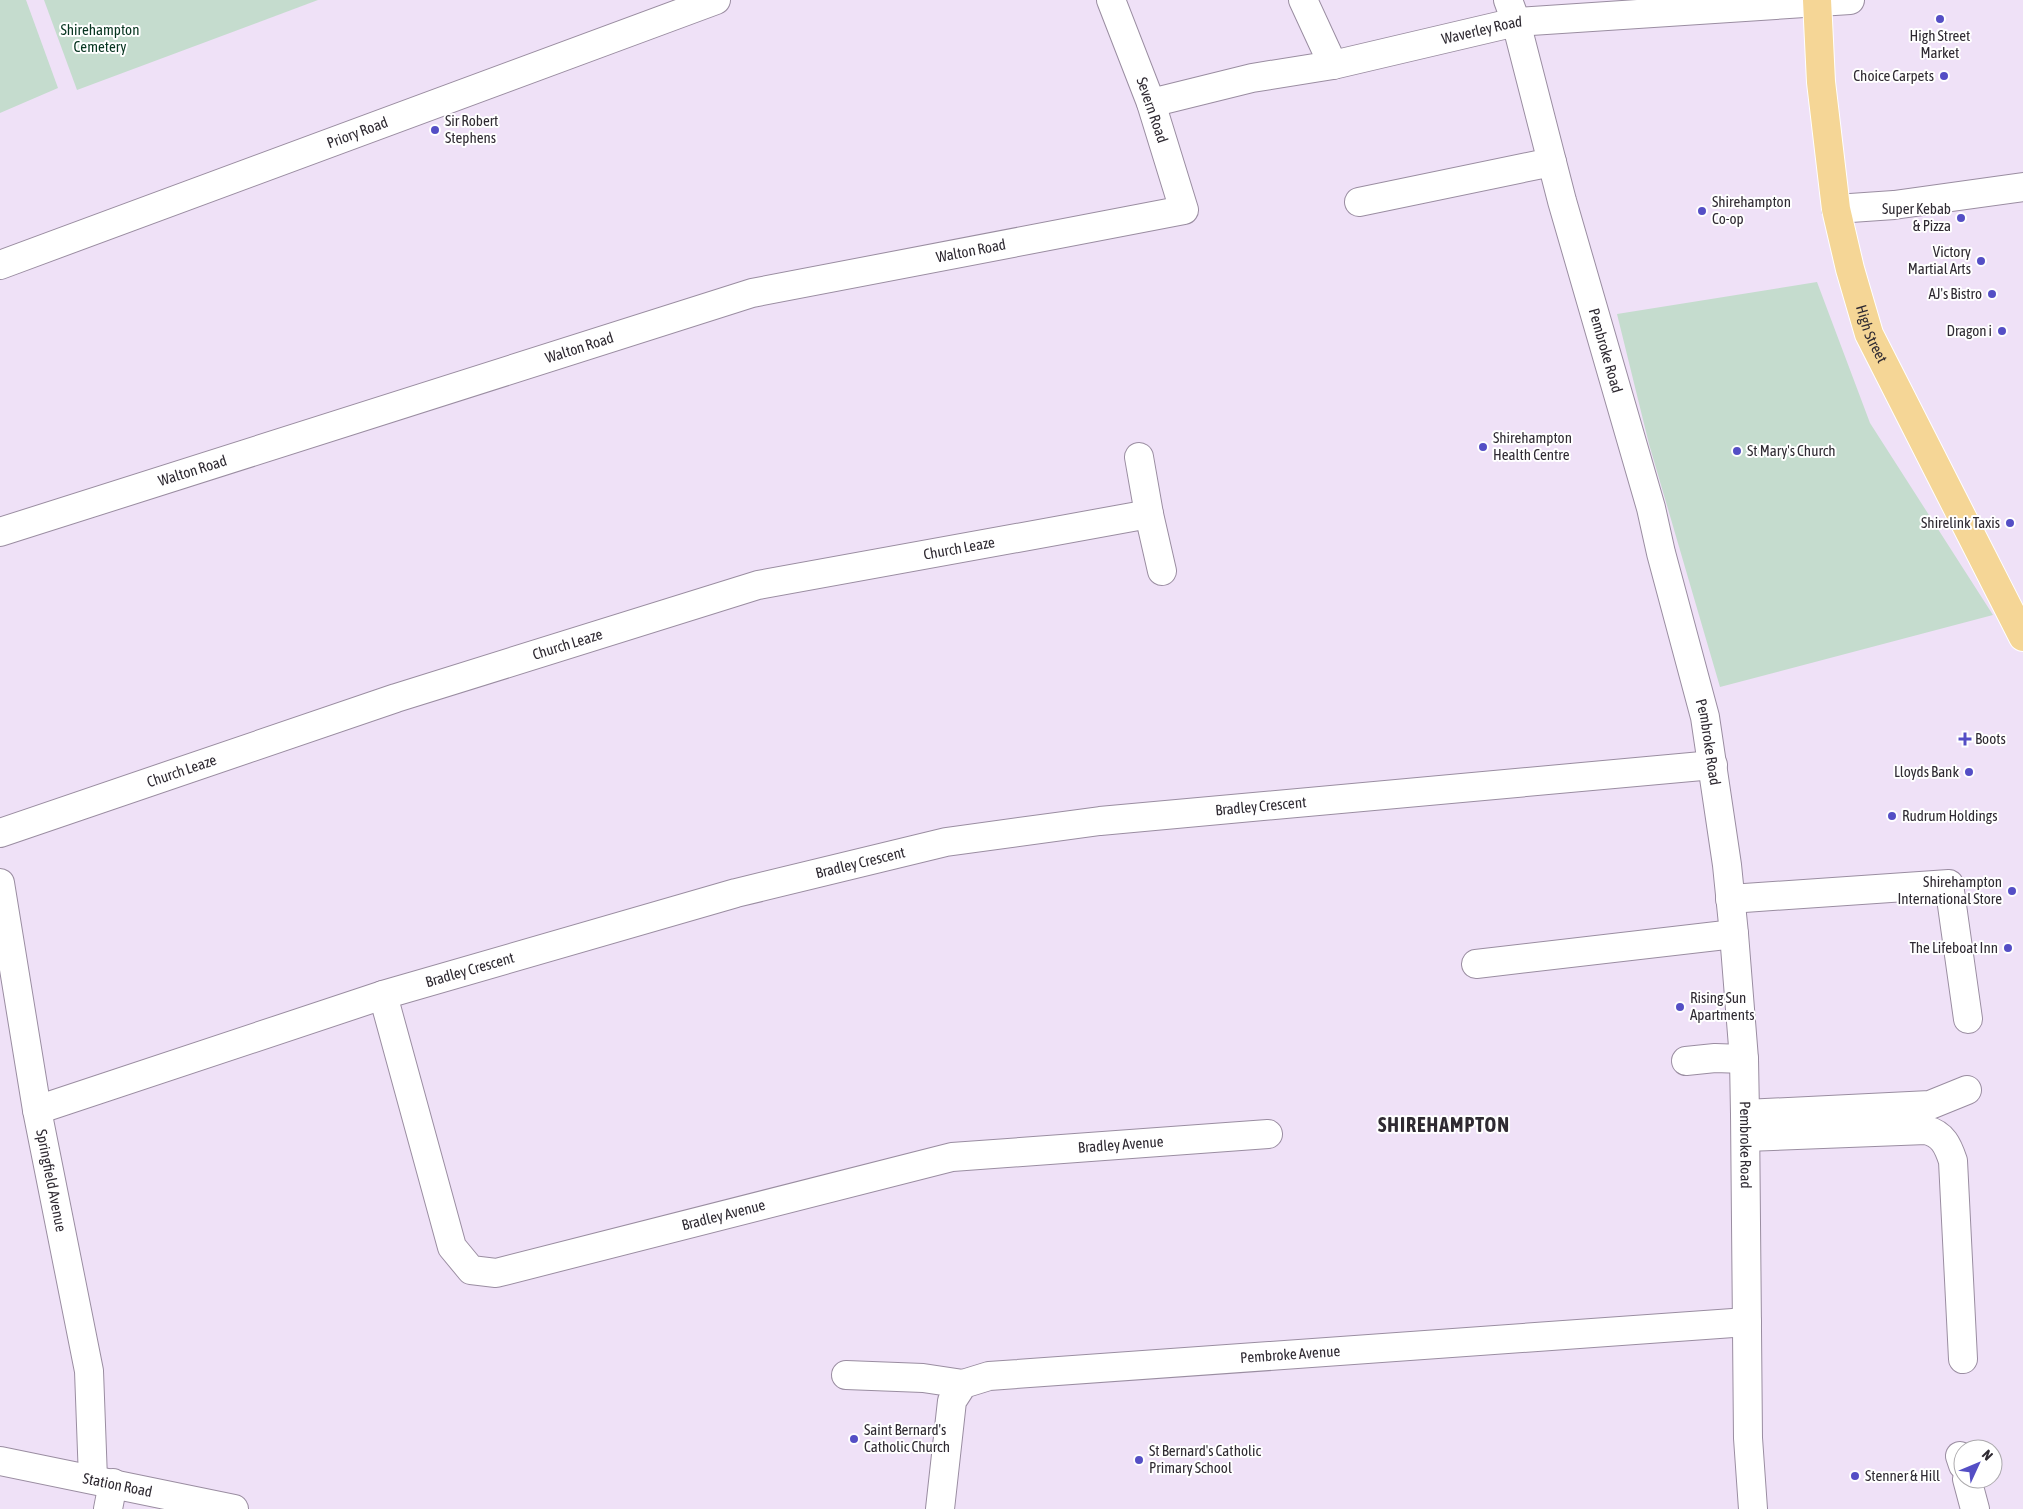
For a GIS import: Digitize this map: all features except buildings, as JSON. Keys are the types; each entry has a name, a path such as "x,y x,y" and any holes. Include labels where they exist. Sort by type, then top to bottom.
{"main road":[{"name":"High Street","path":"1817,1 1821,82 1836,209 1850,269 1869,334 2023,637"}],"street":[{"name":"Priory Road","path":"0,265 716,0"},
{"name":"Severn Road","path":"1110,0 1151,103 1184,210 1171,213"},
{"path":"1303,0 1333,64"},
{"name":"Waverley Road","path":"1151,103 1252,78 1333,64 1512,11 1850,0"},
{"name":"Pembroke Road","path":"1512,11 1552,162 1651,508 1661,553 1705,717 1714,765 1734,934 1744,1059 1748,1438 1753,1509"},
{"path":"1359,202 1552,162"},
{"path":"1836,209 1894,205 2023,187"},
{"name":"Walton Road","path":"0,532 752,293 1171,213"},
{"path":"1139,457 1162,572"},
{"name":"Church Leaze","path":"0,833 396,698 758,584 1149,514"},
{"name":"Bradley Crescent","path":"37,1110 383,995 736,894 946,842 1100,821 1714,765"},
{"name":"Springfield Avenue","path":"0,884 37,1110 89,1371 108,1509"},
{"path":"1730,899 1949,884 1968,1019"},
{"path":"1476,964 1734,934"},
{"name":"Bradley Avenue","path":"383,995 452,1247 471,1270 496,1273 952,1157 1268,1134"},
{"path":"1686,1061 1715,1058 1744,1059"},
{"path":"1746,1125 1930,1106 1967,1090"},
{"path":"1746,1125 1926,1130 1934,1132 1942,1138 1953,1161 1964,1358"},
{"name":"Pembroke Avenue","path":"963,1384 989,1376 1746,1322"},
{"path":"846,1374 923,1378 963,1384 952,1401 940,1509"},
{"name":"Station Road","path":"0,1460 234,1509"},
{"path":"1969,1489 1975,1509"}],"green space":[{"path":"0,0 26,0 58,88 0,113"},
{"name":"Shirehampton Cemetery","path":"44,0 318,0 77,90"},
{"path":"1817,282 1870,423 1993,615 1720,687 1649,444 1617,314"}],"place":[{"name":"High Street Market","path":"1940,19"},
{"name":"Choice Carpets","path":"1944,76"},
{"name":"Sir Robert Stephens","path":"435,130"},
{"name":"Shirehampton Co-op","path":"1702,211"},
{"name":"Super Kebab & Pizza","path":"1961,218"},
{"name":"Victory Martial Arts","path":"1981,261"},
{"name":"AJ's Bistro","path":"1992,294"},
{"name":"Dragon i","path":"2002,331"},
{"name":"Shirehampton Health Centre","path":"1483,447"},
{"name":"St Mary's Church","path":"1737,451"},
{"name":"Shirelink Taxis","path":"2010,523"},
{"name":"Boots","path":"1965,739"},
{"name":"Lloyds Bank","path":"1969,772"},
{"name":"Rudrum Holdings","path":"1892,816"},
{"name":"Shirehampton International Store","path":"2012,891"},
{"name":"The Lifeboat Inn","path":"2008,948"},
{"name":"Rising Sun Apartments","path":"1680,1007"},
{"name":"Saint Bernard's Catholic Church","path":"854,1439"},
{"name":"St Bernard's Catholic Primary School","path":"1139,1460"},
{"name":"Stenner & Hill","path":"1855,1476"}],"district":[{"name":"SHIREHAMPTON","path":"1444,1125"}]}
